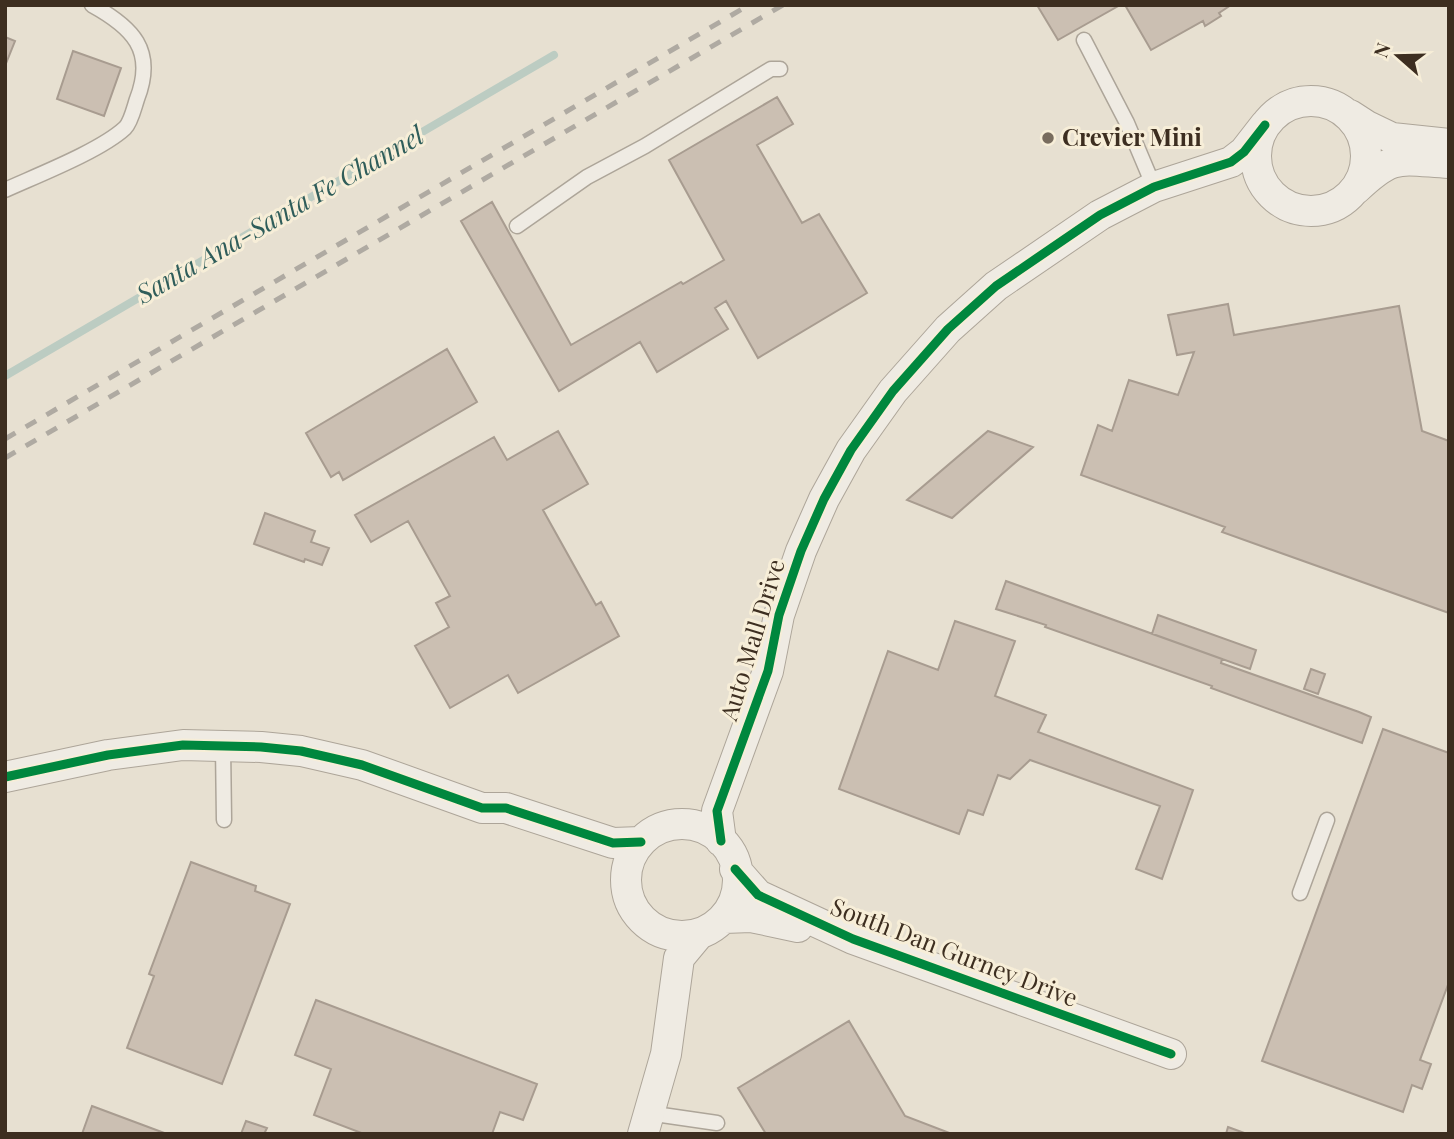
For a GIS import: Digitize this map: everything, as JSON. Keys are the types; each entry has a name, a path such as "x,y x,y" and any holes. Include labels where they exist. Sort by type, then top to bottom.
{"street":[{"name":"Auto Mall Drive","path":"721,841 717,811 768,671 779,615 801,551 824,499 851,450 893,391 967,310 1026,265 1100,215 1154,187 1231,162 1244,152 1265,125 1283,108 1300,101 1319,100 1337,106 1367,126 1392,138 1449,144"},
{"path":"1337,106 1362,133 1367,151 1365,169 1346,199"},
{"path":"1265,125 1255,154 1258,172 1279,201"},
{"name":"Auto Mall Drive","path":"1072,236 1110,226 1237,180 1255,186 1294,209 1312,212 1330,208 1346,199 1374,172 1394,160 1449,163"},
{"name":"Auto Mall Drive","path":"675,825 700,802 751,667 779,615"},
{"path":"5,777 145,748 183,745 301,751 394,775 482,808 506,808 613,843 641,842"},
{"path":"5,795 68,763"},
{"path":"482,808 499,824 605,862 625,882"},
{"path":"682,823 699,826 714,833 721,841 732,855 738,884 735,898 724,918 699,934 678,936 662,933 634,911 625,882 629,860 641,842 660,828 682,823"},
{"name":"South Dan Gurney Drive","path":"735,869 758,895 853,939 1171,1054"},
{"path":"724,918 755,918 853,939"},
{"path":"647,1116 663,952 648,923"},
{"path":"647,1116 666,1054 679,958 699,934"}],"lane":[{"path":"5,190 95,147 127,127 143,86 143,58 137,41 125,26 92,5"},
{"path":"1084,40 1128,123 1154,187"},
{"path":"517,226 587,177 645,146 771,69 780,69"},
{"path":"223,746 224,820"},
{"path":"1300,893 1326,820"},
{"path":"647,1116 717,1123"}],"building":[{"path":"1037,5 1120,5 1058,40"},
{"path":"1125,5 1231,5 1219,13 1221,16 1205,26 1203,21 1151,50"},
{"path":"5,37 15,41 5,66"},
{"path":"73,51 121,68 104,116 57,99"},
{"path":"777,97 793,124 757,145 802,223 819,214 867,293 758,358 726,301 715,308 728,329 657,372 640,342 559,391 461,221 492,202 571,345 724,260 669,160"},
{"path":"1228,304 1234,335 1399,306 1422,431 1449,441 1449,613 1222,532 1225,527 1081,475 1098,425 1112,431 1129,380 1178,395 1194,352 1177,355 1168,315"},
{"path":"447,349 477,402 343,480 339,472 331,477 306,433"},
{"path":"558,431 588,484 543,510 596,605 601,602 619,636 518,693 508,675 450,708 415,646 449,627 436,603 450,596 408,521 371,542 355,515 494,437 507,460"},
{"path":"988,431 1033,447 952,518 907,500"},
{"path":"265,513 315,531 311,542 329,548 322,565 305,559 304,562 254,544"},
{"path":"1006,581 1222,659 1221,663 1371,717 1362,743 1045,627 1046,625 996,609"},
{"path":"1158,615 1256,650 1250,669 1152,634"},
{"path":"955,621 1015,641 995,696 1046,715 1038,732 1193,790 1162,879 1136,869 1160,806 1030,760 1010,779 998,775 983,815 968,810 959,834 839,789 888,651 938,670"},
{"path":"1311,669 1325,674 1318,694 1304,689"},
{"path":"1383,729 1449,753 1449,982 1420,1060 1431,1064 1422,1089 1412,1085 1403,1112 1262,1061"},
{"path":"191,862 256,886 255,891 290,904 222,1084 127,1048 154,976 149,974"},
{"path":"316,1000 537,1084 523,1120 500,1112 492,1134 364,1134 314,1115 331,1069 295,1055"},
{"path":"849,1021 905,1116 952,1134 766,1134 738,1088"},
{"path":"92,1106 167,1134 82,1134"},
{"path":"246,1121 267,1128 264,1134 241,1134"},
{"path":"1228,1127 1247,1134 1226,1134"}],"waterway":[{"name":"Santa Ana-Santa Fe Channel","path":"5,376 554,55"}],"railway":[{"path":"5,439 749,5"},
{"path":"5,458 783,5"}],"cycle path":[{"path":"721,841 717,811 768,671 779,615 801,551 824,499 851,450 893,391 948,329 996,286 1100,215 1154,187 1231,162 1244,152 1265,125"},
{"path":"5,777 108,755 183,745 301,751 362,765 482,808 506,808 613,843 641,842"},
{"path":"735,869 758,895 853,939 1171,1054"}],"place":[{"name":"Crevier Mini","path":"1048,138"}]}
